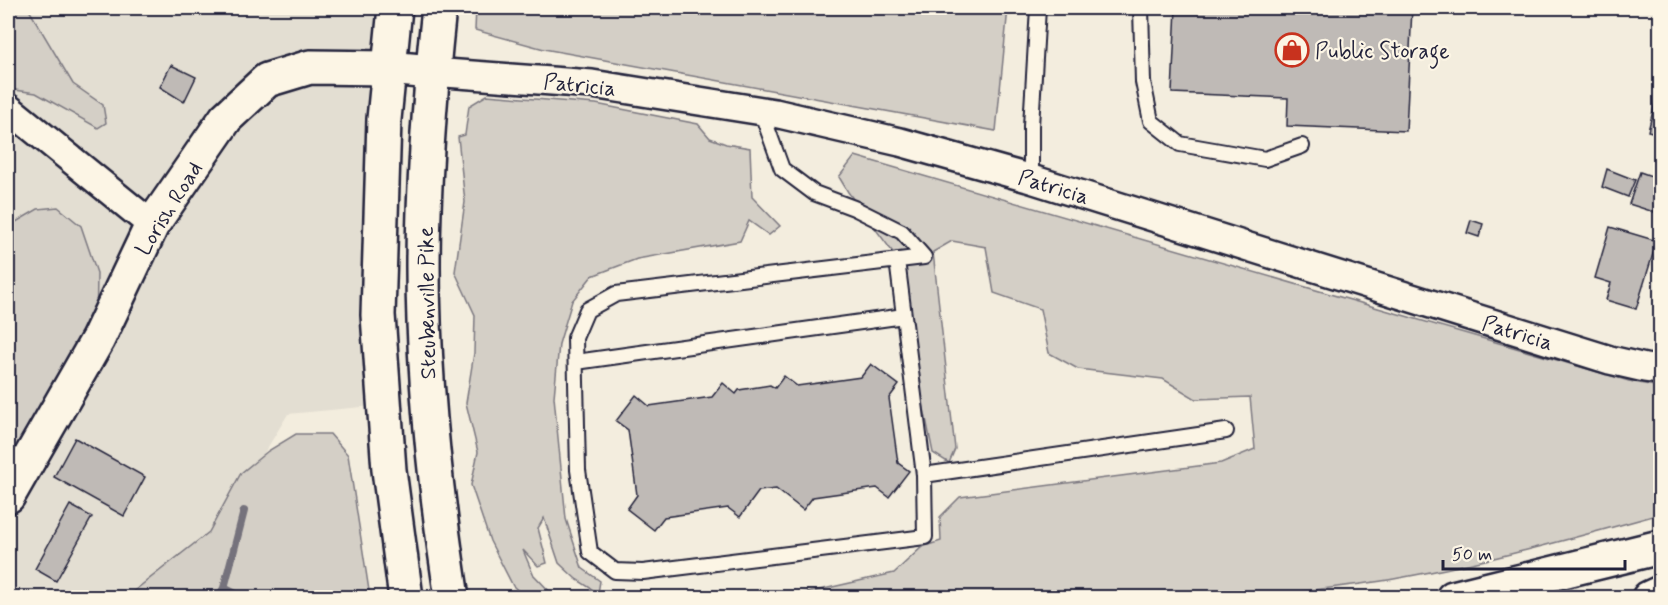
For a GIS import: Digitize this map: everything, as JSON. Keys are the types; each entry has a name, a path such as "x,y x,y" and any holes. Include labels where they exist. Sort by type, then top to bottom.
{"main road":[{"name":"Steubenville Pike","path":"395,8 388,68 380,213 378,315 389,470 406,597"},
{"name":"Steubenville Pike","path":"439,8 425,179 423,267 433,460 452,597"},
{"name":"Lorish Road","path":"8,496 98,339 152,225 226,118 267,80 310,67 388,68 432,72"},
{"path":"1453,597 1660,547"},
{"path":"1649,597 1660,593"}],"street":[{"name":"Patricia","path":"432,72 592,84 761,111 900,142 1031,179 1610,360 1660,370"},
{"path":"8,108 152,225"}],"lane":[{"path":"1031,179 1031,126 1038,8"},
{"path":"1141,8 1143,82 1151,121 1180,144 1265,159 1302,146"},
{"path":"761,111 782,168 814,193 854,208 902,232 924,257 897,260 616,294 587,310 575,338 578,470 590,552 615,571 643,572 925,537 924,475 897,260"},
{"path":"576,362 904,316"},
{"path":"924,475 1226,431"}],"shaded area":[{"path":"8,8 395,8 383,405 288,414 177,597 8,597"},
{"path":"8,8 28,8 73,84 103,105 106,123 98,128 36,93 8,89"},
{"path":"476,8 1008,8 996,131 544,49 475,30"},
{"path":"487,95 596,104 698,124 710,138 726,144 750,148 752,197 780,226 769,235 749,221 740,241 637,259 592,276 572,301 559,344 554,397 566,519 582,568 600,581 598,593 576,579 559,563 544,518 538,528 547,563 538,566 523,550 533,574 555,597 525,597 513,586 490,541 471,485 478,452 466,403 474,353 475,315 455,272 465,202 458,137 465,135 469,106"},
{"path":"855,156 1629,381 1660,387 1660,514 1465,565 1383,581 1273,597 784,598 894,573 922,547 941,541 940,517 960,497 1221,463 1255,449 1250,397 1196,399 1163,379 1078,369 1049,353 1040,309 994,293 986,247 952,241 933,252 955,449 949,463 933,453 892,251 839,177"},
{"path":"58,207 81,226 97,273 96,335 8,491 8,231 9,226 38,209"},
{"path":"296,434 330,434 348,455 370,597 121,597 130,594 209,532 241,473 268,451"}],"building":[{"name":"Public Storage","path":"1176,8 1412,8 1406,131 1287,126 1288,98 1172,93"},
{"path":"171,65 196,77 184,102 160,87"},
{"path":"1657,95 1660,96 1660,134 1648,131"},
{"path":"1607,169 1635,180 1628,197 1602,187"},
{"path":"1640,172 1660,179 1660,214 1629,204"},
{"path":"1471,220 1483,224 1479,237 1467,233"},
{"path":"1610,227 1657,241 1636,309 1606,300 1611,283 1595,278"},
{"path":"871,364 899,385 889,398 898,463 909,471 889,497 877,488 813,497 803,510 776,489 759,491 740,517 728,508 664,517 654,530 627,509 637,495 628,430 616,421 636,395 649,406 712,397 723,383 736,394 739,390 770,385 775,388 784,376 797,386 861,377"},
{"path":"75,438 145,477 124,516 54,477"},
{"path":"70,505 92,517 56,581 35,569"}],"waterway":[{"path":"218,598 224,588 244,511"},
{"path":"224,588 244,598"}],"place":[{"name":"Public Storage","path":"1292,50"}]}
